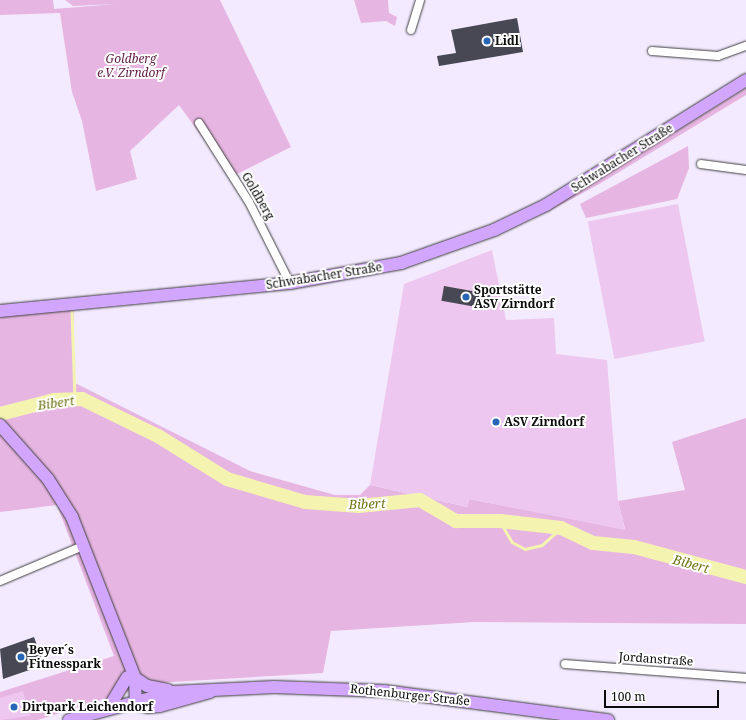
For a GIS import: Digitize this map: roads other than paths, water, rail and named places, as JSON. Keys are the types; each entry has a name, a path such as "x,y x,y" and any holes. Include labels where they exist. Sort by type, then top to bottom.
{"street":[{"path":"411,30 420,0"},
{"path":"652,50 718,56 746,46"},
{"name":"Schwabacher Straße","path":"0,311 290,283 401,263 494,230 567,192 746,80"},
{"name":"Goldberg","path":"199,123 249,202 290,283"},
{"path":"701,164 746,170"},
{"path":"0,426 43,473 72,517 125,655 136,704"},
{"path":"0,581 83,546"},
{"name":"Jordanstraße","path":"565,664 746,678"},
{"path":"131,678 147,686 173,692"},
{"path":"108,709 131,678"},
{"name":"Rothenburger Straße","path":"69,720 108,709 136,704 147,697 173,692 191,690 212,692 274,687 360,688 608,720"},
{"name":"Rothenburger Straße","path":"136,704 148,707 160,706 193,699 212,692"}],"waterway":[{"path":"72,312 75,400"},
{"name":"Bibert","path":"0,414 54,400 82,399 158,436 227,479 305,502 359,506 420,500 456,521 500,521 561,528 593,543 634,547 746,577"},
{"path":"500,521 512,542 525,549 542,545 561,528"}],"place":[{"name":"Lidl","path":"487,41"},
{"name":"Sportstätte ASV Zirndorf","path":"466,297"},
{"name":"ASV Zirndorf","path":"496,422"},
{"name":"Beyer´s Fitnesspark","path":"21,657"},
{"name":"Dirtpark Leichendorf","path":"14,707"}],"park label":[{"name":"Goldberg e.V. Zirndorf","path":"131,66"}]}
